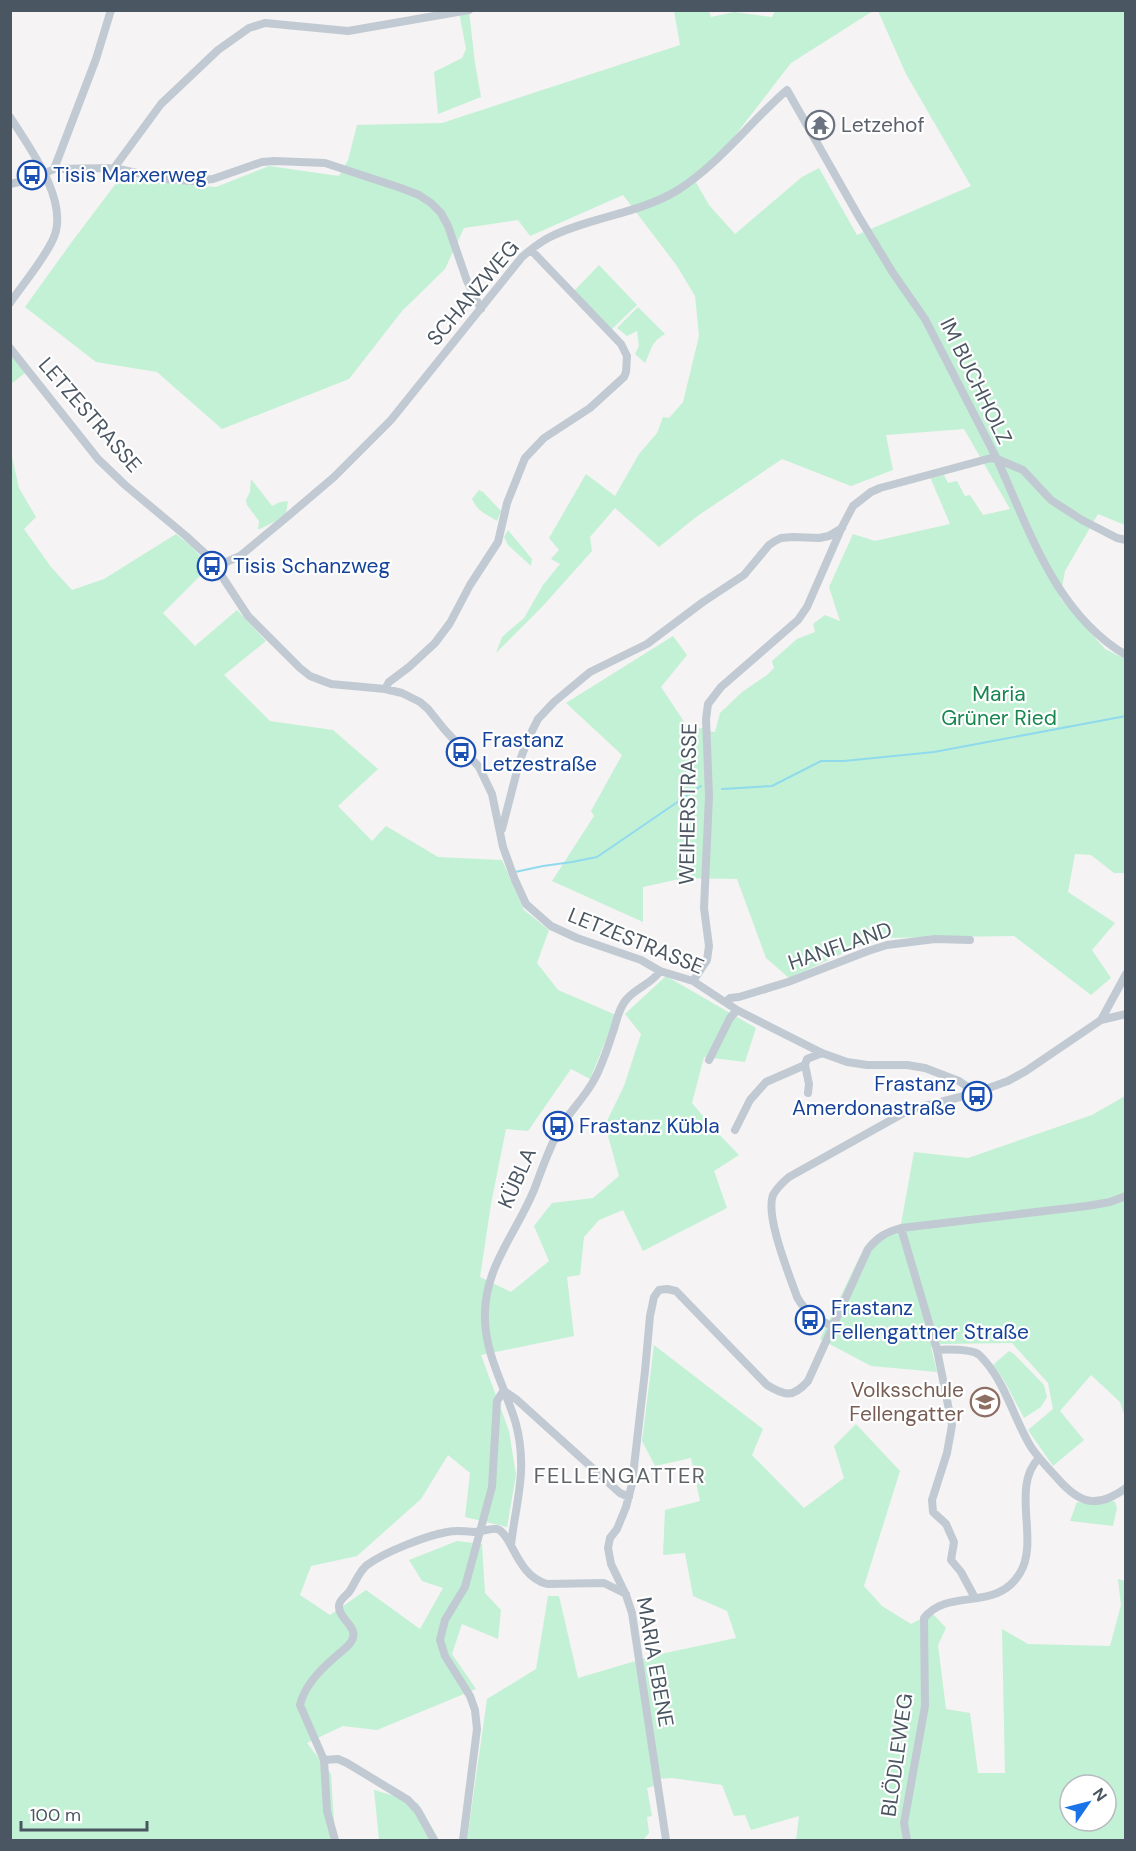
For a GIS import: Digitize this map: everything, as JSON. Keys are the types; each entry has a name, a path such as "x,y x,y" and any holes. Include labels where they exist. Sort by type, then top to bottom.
{"street":[{"path":"54,169 96,59 111,10"},
{"path":"114,168 161,104 218,50 249,28 265,23 348,31 469,10"},
{"name":"SCHANZWEG","path":"217,566 240,556 340,472 391,420 522,257 549,238 645,205 677,191 734,144 770,104 787,90"},
{"name":"IM BUCHHOLZ","path":"787,90 859,218 925,319 997,459"},
{"path":"10,117 44,174 56,203 57,221 54,236 10,303"},
{"path":"10,184 33,179 54,169 114,168 192,181 213,179 262,162 325,163 419,195 431,203 441,213 448,226 466,281 481,309"},
{"path":"385,689 389,682 435,643 450,623 470,585 498,542 507,503 525,458 544,438 590,408 620,381 626,372 627,356 621,344 531,250"},
{"name":"LETZESTRASSE","path":"10,348 98,459 217,566 248,616 310,676 331,684 385,689 402,693 428,709 479,767 492,794 503,847 526,904 551,926 577,938 641,960 660,971 693,981 737,1010 822,1053 846,1062 925,1068 959,1081 969,1088 972,1094"},
{"name":"IM BUCHHOLZ","path":"842,527 854,506 871,492 991,458 997,459"},
{"path":"997,459 1023,470 1051,500 1082,520 1125,540"},
{"path":"997,459 1034,545 1063,593 1104,639 1125,655"},
{"path":"1009,486 1023,470"},
{"path":"501,834 519,763 528,739 538,720 554,702 590,672 647,644 744,575 775,541 781,538 829,536 842,527"},
{"name":"WEIHERSTRASSE","path":"693,981 707,960 709,946 704,908 709,796 706,719 708,704 721,687 798,620 807,607 842,527"},
{"name":"HANFLAND","path":"725,1002 730,998 788,982 880,947 931,939 970,940"},
{"name":"KÜBLA","path":"511,1545 522,1465 516,1423 493,1364 486,1338 485,1304 492,1271 534,1191 542,1166 558,1131 594,1080 621,1007 627,998 660,971"},
{"path":"1101,1020 1125,974"},
{"path":"709,1060 730,1018 737,1010"},
{"path":"1125,1014 1101,1020 1016,1077 972,1094 909,1110 789,1177 772,1197 771,1218 797,1297 804,1309 832,1326 868,1249 887,1232 901,1228 1087,1206 1110,1202 1125,1196"},
{"path":"808,1093 809,1084 805,1065 807,1059 822,1053"},
{"path":"735,1130 750,1100 766,1082 805,1065"},
{"path":"901,1228 937,1350 952,1425 947,1453 932,1500 933,1512 946,1524 951,1533 954,1542 951,1560 961,1572 975,1598"},
{"name":"MARIA EBENE","path":"666,1840 632,1613 626,1595 610,1564 608,1548 610,1538 617,1529 629,1497 636,1458 650,1316 654,1297 659,1290 676,1291 767,1385 779,1392 789,1394 797,1391 808,1381 832,1326"},
{"path":"937,1350 949,1349 978,1354 992,1370 1011,1402 1031,1446 1070,1492 1084,1501 1095,1502 1117,1495 1125,1488"},
{"path":"463,1840 477,1729 475,1710 470,1696 445,1656 440,1640 445,1620 465,1587 492,1487 497,1401 504,1390 620,1493 629,1497"},
{"name":"BLÖDLEWEG","path":"907,1840 904,1823 925,1706 924,1618 930,1610 940,1604 984,1598 998,1593 1009,1586 1019,1575 1027,1552 1028,1480 1032,1465 1039,1458"},
{"path":"335,1840 327,1811 324,1760 300,1706 302,1698 320,1672 353,1641 354,1633 339,1608 339,1603 349,1592 365,1566 389,1553 447,1532 497,1529 503,1533 530,1576 539,1582 604,1583 626,1595"},
{"path":"324,1760 338,1759 347,1763 408,1800 418,1811 434,1840"}],"green space":[{"path":"469,11 481,97 438,114 434,72 462,58 466,49 459,12"},
{"name":"Maria Grüner Ried","path":"674,11 709,11 711,17 734,12 772,17 775,11 873,11 791,63 730,142 694,179 709,205 735,234 802,177 819,168 857,235 971,186 906,74 878,11 1125,11 1125,525 1098,514 1065,571 1060,598 1105,649 1125,659 1125,873 1114,873 1091,855 1075,854 1068,892 1115,923 1092,950 1111,978 1091,995 1014,936 877,938 789,978 766,958 737,879 684,878 643,887 643,922 552,881 594,816 591,811 622,755 566,703 673,636 687,655 661,687 689,729 703,728 705,731 715,732 720,713 742,692 767,675 774,668 772,661 797,639 815,632 813,624 825,615 840,621 829,587 853,534 875,541 950,524 930,477 944,475 948,483 957,481 965,496 970,495 983,515 1010,509 964,429 886,435 893,470 851,486 782,459 696,517 659,547 615,508 590,537 592,551 542,607 496,653 502,637 524,618 543,585 560,564 551,559 559,550 549,538 586,474 615,496 639,454 657,433 663,417 669,418 683,402 699,336 695,296 677,266 623,195 530,236 518,220 464,228 445,269 402,311 349,379 222,429 157,372 96,362 25,307 120,178 216,187 269,166 339,176 348,160 357,125 442,123 680,45"},
{"path":"599,265 637,305 611,330 574,291"},
{"path":"638,307 665,334 654,343 645,363 635,354 639,346 637,331 627,336 617,328"},
{"path":"10,353 25,373 11,384 10,384"},
{"path":"10,448 19,488 36,517 24,529 51,567 72,590 104,579 176,534 210,566 163,613 195,646 237,610 266,641 224,675 270,721 333,730 378,769 338,806 372,841 386,826 438,857 502,860 524,910 549,930 537,963 558,990 616,1015 590,1079 571,1069 528,1131 506,1129 480,1277 511,1292 549,1261 534,1226 552,1203 593,1198 619,1176 605,1125 624,1086 641,1034 625,1014 666,976 756,1028 745,1062 704,1057 692,1103 739,1155 714,1171 727,1208 643,1251 623,1210 599,1220 584,1237 580,1275 567,1277 574,1336 481,1355 509,1431 516,1475 507,1527 465,1517 470,1473 448,1455 421,1499 357,1556 311,1566 300,1595 330,1615 366,1590 420,1629 443,1588 422,1581 409,1560 457,1541 482,1544 485,1593 501,1610 498,1639 462,1624 452,1654 476,1689 377,1730 343,1726 307,1743 331,1774 335,1840 11,1840"},
{"path":"251,479 272,506 288,501 286,513 260,529 258,529 259,521 246,500 250,492"},
{"path":"479,490 501,511 497,521 477,507 472,499"},
{"path":"508,530 532,559 531,566 508,545 504,537"},
{"path":"1125,1096 1125,1414 1120,1402 1091,1375 1060,1411 1084,1440 1053,1466 1028,1430 1053,1409 1048,1383 1012,1343 942,1344 931,1347 937,1372 871,1366 820,1339 860,1256 901,1224 914,1152 968,1158 1092,1115"},
{"path":"654,1345 763,1429 752,1455 804,1508 844,1478 834,1446 856,1424 900,1471 864,1586 882,1606 911,1624 932,1613 946,1628 938,1645 946,1709 970,1713 978,1773 1005,1773 1002,1629 1028,1644 1110,1646 1121,1605 1118,1579 1125,1581 1125,1840 796,1840 799,1816 751,1830 745,1815 734,1816 722,1785 672,1778 654,1779 654,1786 647,1788 652,1816 647,1817 649,1833 643,1840 467,1840 487,1699 536,1669 548,1596 559,1596 578,1678 656,1655 736,1638 727,1611 693,1596 685,1553 663,1555 665,1510 700,1501 691,1458 655,1466 642,1441"},
{"path":"1009,1351 1044,1385 1047,1397 1041,1407 1024,1418 993,1365"},
{"path":"1113,1501 1117,1508 1113,1526 1070,1521 1077,1502 1095,1505"},
{"path":"374,1790 418,1803 439,1840 379,1840"}],"waterway":[{"path":"722,789 772,786 821,761 844,761 934,752 1126,716"},
{"path":"515,872 597,857 701,786"}],"place":[{"name":"Letzehof","path":"820,125"},
{"name":"Tisis Marxerweg","path":"32,175"},
{"name":"Tisis Schanzweg","path":"212,566"},
{"name":"Frastanz Letzestraße","path":"461,752"},
{"name":"Frastanz Amerdonastraße","path":"977,1096"},
{"name":"Frastanz Kübla","path":"558,1126"},
{"name":"Frastanz Fellengattner Straße","path":"810,1320"},
{"name":"Volksschule Fellengatter","path":"985,1402"}],"district":[{"name":"FELLENGATTER","path":"620,1475"}]}
